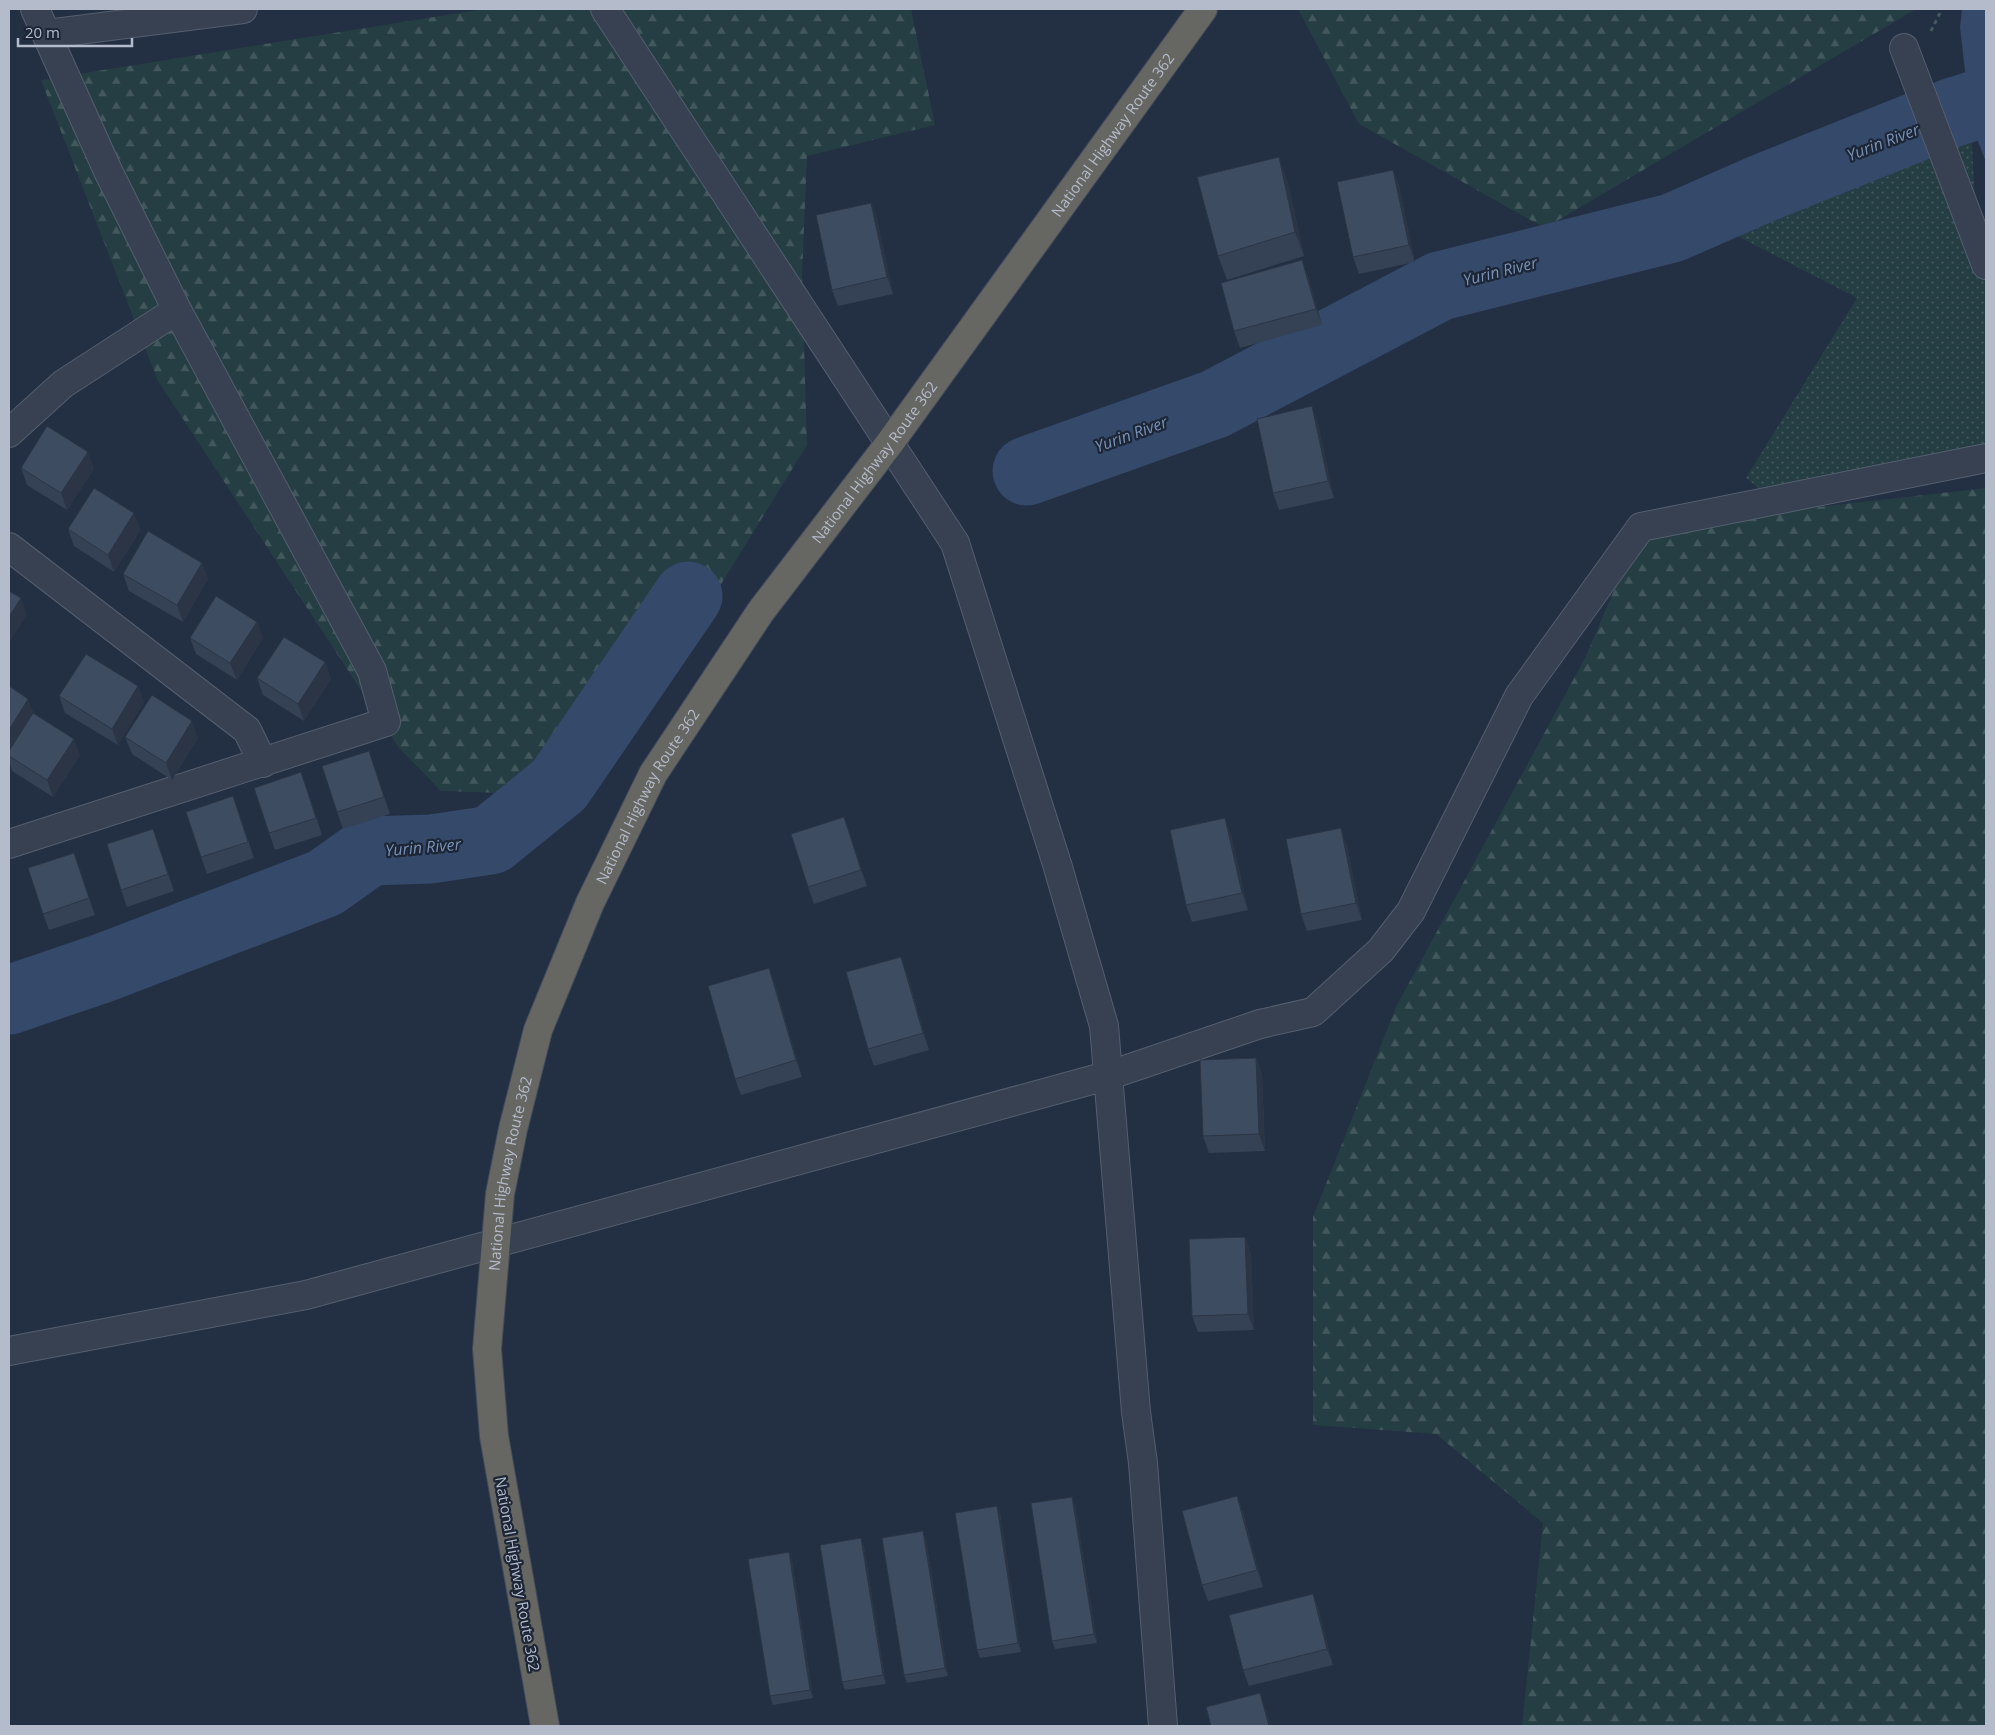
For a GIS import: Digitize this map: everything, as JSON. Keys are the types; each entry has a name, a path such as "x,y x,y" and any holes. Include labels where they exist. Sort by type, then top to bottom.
{"highway":[{"name":"National Highway Route 362","path":"545,1726 494,1436 487,1349 500,1194 513,1129 538,1030 590,903 653,774 761,611 889,444 1203,9"}],"street":[{"path":"9,844 386,722 372,670 177,310 108,171 35,9"},
{"path":"47,34 243,9"},
{"path":"605,9 955,543 1057,864 1102,1016 1110,1075 1163,1726"},
{"path":"1904,48 1982,253"},
{"path":"9,433 63,384 177,310"},
{"path":"9,1351 306,1295 1110,1075 1260,1024 1313,1012 1380,950 1411,911 1519,696 1642,527 1986,458"},
{"path":"9,547 248,730 263,763"}],"green space":[{"path":"484,9 911,9 935,125 807,156 802,276 807,445 691,633 570,795 441,791 399,748 158,381 41,80"},
{"path":"1298,9 1916,9 1545,228 1359,124"},
{"path":"1971,124 1977,242 1986,256 1986,460 1774,500 1746,478 1857,298 1699,216"},
{"path":"1986,488 1986,1726 1522,1726 1543,1523 1436,1434 1313,1425 1313,1217 1396,1007 1585,658 1641,527"}],"water":[{"path":"1962,9 1986,9 1986,162 1971,124 1960,27"}],"building":[{"path":"1279,157 1295,232 1218,256 1197,177"},
{"path":"1393,170 1409,245 1353,257 1337,182"},
{"path":"871,203 887,277 832,290 816,215"},
{"path":"1302,260 1316,309 1234,331 1221,283"},
{"path":"1312,406 1328,481 1273,493 1257,419"},
{"path":"47,426 88,452 61,493 21,468"},
{"path":"94,488 134,513 108,555 68,529"},
{"path":"148,531 202,563 177,605 123,574"},
{"path":"9,591 21,598 9,617"},
{"path":"216,596 257,622 230,663 190,638"},
{"path":"284,637 325,662 298,704 257,678"},
{"path":"86,654 138,686 112,729 59,696"},
{"path":"9,686 28,699 9,730"},
{"path":"152,695 192,721 166,763 125,737"},
{"path":"33,713 74,739 47,780 9,756 9,751"},
{"path":"369,751 384,797 337,812 322,766"},
{"path":"301,772 316,818 269,833 254,788"},
{"path":"233,796 248,842 201,857 186,812"},
{"path":"844,817 861,870 808,887 791,834"},
{"path":"1225,818 1242,893 1186,905 1170,830"},
{"path":"1341,828 1356,903 1301,914 1286,839"},
{"path":"153,829 168,874 121,890 107,844"},
{"path":"74,853 89,898 43,914 28,868"},
{"path":"901,957 923,1033 868,1049 846,972"},
{"path":"769,968 796,1060 735,1079 708,986"},
{"path":"1256,1058 1259,1134 1203,1136 1200,1060"},
{"path":"1245,1237 1248,1314 1192,1316 1189,1239"},
{"path":"1237,1496 1257,1570 1202,1585 1182,1511"},
{"path":"1072,1497 1094,1634 1052,1641 1031,1503"},
{"path":"997,1506 1018,1643 977,1650 955,1513"},
{"path":"923,1531 945,1668 904,1675 882,1538"},
{"path":"861,1538 883,1675 842,1682 820,1545"},
{"path":"789,1552 810,1690 770,1696 748,1559"},
{"path":"1313,1594 1327,1649 1243,1670 1229,1615"},
{"path":"1260,1693 1269,1726 1211,1726 1206,1707"}],"waterway":[{"name":"Yurin River","path":"1027,471 1215,404 1440,286 1672,228 1761,189 1951,113 1986,102"},
{"name":"Yurin River","path":"9,1000 103,968 325,883 370,851 431,849 491,840 559,785 688,596"}]}
